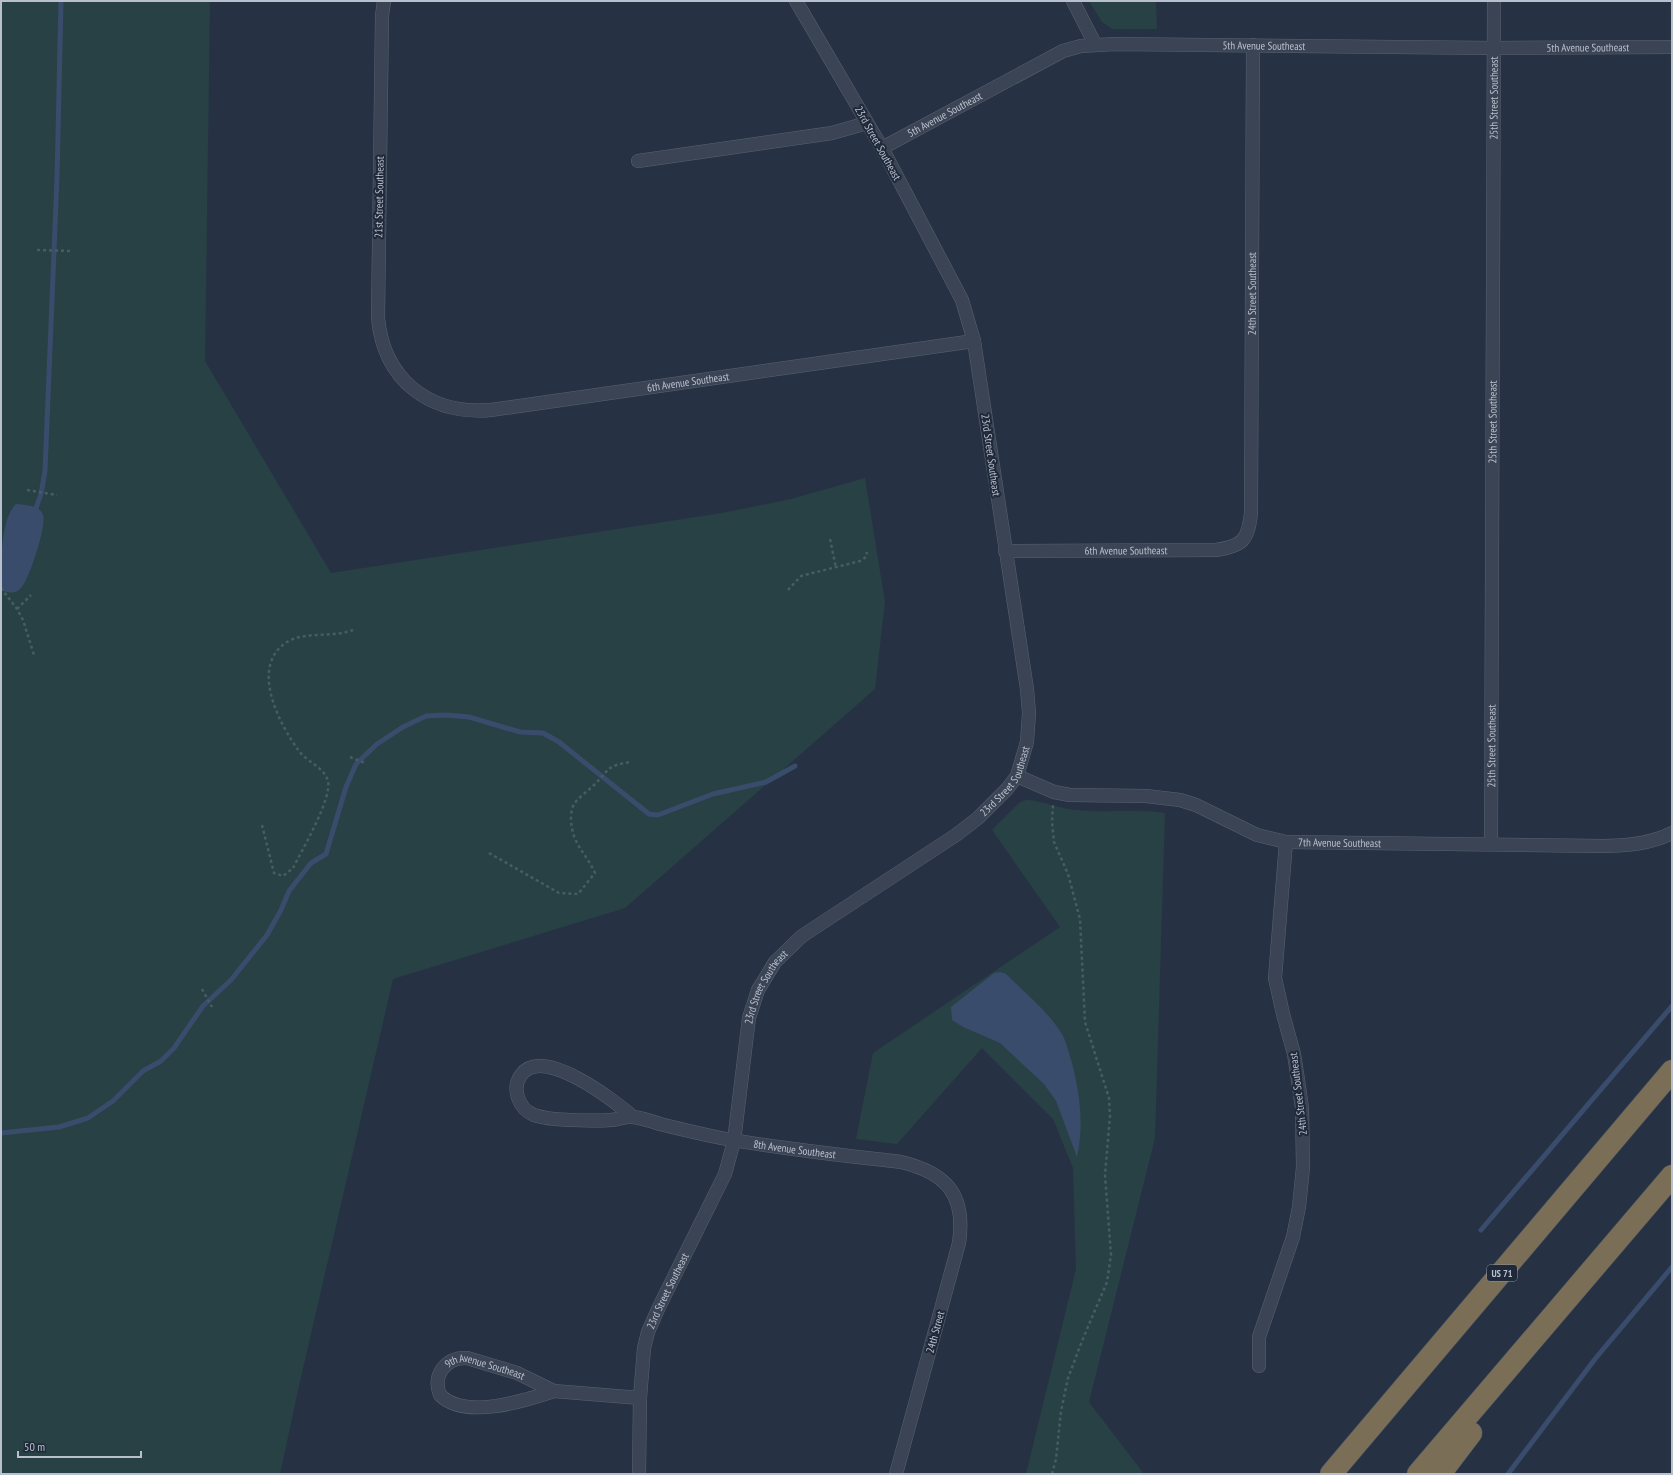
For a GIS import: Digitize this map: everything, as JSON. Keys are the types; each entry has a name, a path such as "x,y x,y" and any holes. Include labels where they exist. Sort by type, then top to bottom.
{"highway":[{"name":"US 71","path":"1331,1474 1672,1071"},
{"path":"1418,1474 1672,1176"},
{"path":"1440,1474 1612,1246"}],"street":[{"name":"21st Street Southeast","path":"384,1 382,16 377,307 379,330 387,355 399,376 408,385"},
{"name":"23rd Street Southeast","path":"639,1474 642,1359 650,1327 721,1185 734,1140 751,1010 758,990 775,962 793,943 816,925 956,835 978,818 1007,789 1017,776 1028,733 1029,705 974,341 962,300 882,148 796,1"},
{"path":"1074,1 1095,44"},
{"name":"25th Street Southeast","path":"1491,844 1494,1"},
{"name":"5th Avenue Southeast","path":"882,148 1045,59 1064,51 1095,44 1494,48 1672,47"},
{"name":"24th Street Southeast","path":"1244,540 1250,526 1251,513 1253,45"},
{"path":"638,161 832,133 867,123"},
{"name":"6th Avenue Southeast","path":"408,385 436,403 464,411 477,412 974,341"},
{"name":"6th Avenue Southeast","path":"1005,551 1216,550 1237,546 1244,540"},
{"name":"7th Avenue Southeast","path":"1017,776 1054,792 1085,796 1146,796 1180,800 1196,805 1257,835 1286,842 1629,845 1650,841 1672,832"},
{"name":"24th Street Southeast","path":"1259,1366 1259,1337 1293,1237 1299,1207 1303,1167 1303,1131 1298,1080 1294,1054 1275,978 1286,842"},
{"name":"8th Avenue Southeast","path":"633,1117 605,1095 554,1068 539,1065 532,1066 525,1071 517,1081 517,1098 521,1106 534,1115 545,1118 612,1120 633,1117 695,1133 734,1140 901,1162 932,1172 951,1190"},
{"name":"24th Street","path":"896,1474 959,1243 960,1212 951,1190"},
{"name":"9th Avenue Southeast","path":"554,1391 531,1399 463,1407 450,1403 440,1395 437,1379 442,1369 452,1360 467,1358 517,1373 554,1391 640,1398"}],"path":[{"path":"37,250 70,251"},
{"path":"27,490 57,495"},
{"path":"830,539 836,568"},
{"path":"788,590 801,576 860,561 866,557 867,552"},
{"path":"1,588 17,609 34,656"},
{"path":"17,609 31,595"},
{"path":"262,825 274,873 283,876 293,868 328,796 328,781 317,766 307,760 300,752 286,731 274,704 270,693 268,678 271,664 277,652 287,642 299,637 343,634 352,630"},
{"path":"350,757 365,763"},
{"path":"489,853 559,893 578,894 595,873 588,858 578,847 571,833 571,815 574,804 596,784 607,769 613,765 631,762"},
{"path":"1052,1474 1056,1459 1061,1411 1068,1378 1082,1340 1107,1282 1110,1270 1111,1255 1105,1175 1110,1116 1109,1098 1085,1022 1080,919 1068,874 1054,842 1052,822 1054,792"},
{"path":"202,989 212,1007"}],"green space":[{"path":"1,1 210,1 205,361 331,573 722,513 791,499 865,478 885,602 875,689 625,908 393,979 280,1474 1,1474"},
{"path":"1089,1 1156,1 1157,29 1112,29 1102,22"},
{"path":"1025,800 1076,810 1143,811 1165,813 1155,1138 1089,1402 1144,1474 1026,1474 1076,1269 1073,1168 1053,1119 982,1048 897,1144 856,1139 873,1053 1060,927 992,830 1019,803"}],"water":[{"path":"16,504 31,506 39,509 43,515 44,521 40,540 24,583 19,590 14,592 6,592 1,590 2,544 7,520"},
{"path":"1001,972 1006,974 1043,1010 1062,1034 1065,1041 1075,1075 1079,1098 1081,1121 1077,1157 1056,1101 1044,1084 1000,1043 963,1027 952,1020 951,1007 994,973"}],"waterway":[{"path":"34,514 41,494 45,471 57,178 61,1"},
{"path":"1,1133 59,1127 88,1118 113,1101 143,1071 161,1061 174,1048 203,1006 231,980 267,935 281,910 289,891 311,863 326,854 346,787 356,764 377,744 403,727 426,716 446,715 469,717 520,732 543,733 559,742 649,814 658,815 713,794 766,782 795,766"},
{"path":"1481,1230 1672,1006"},
{"path":"1508,1474 1595,1359 1672,1267"}]}
